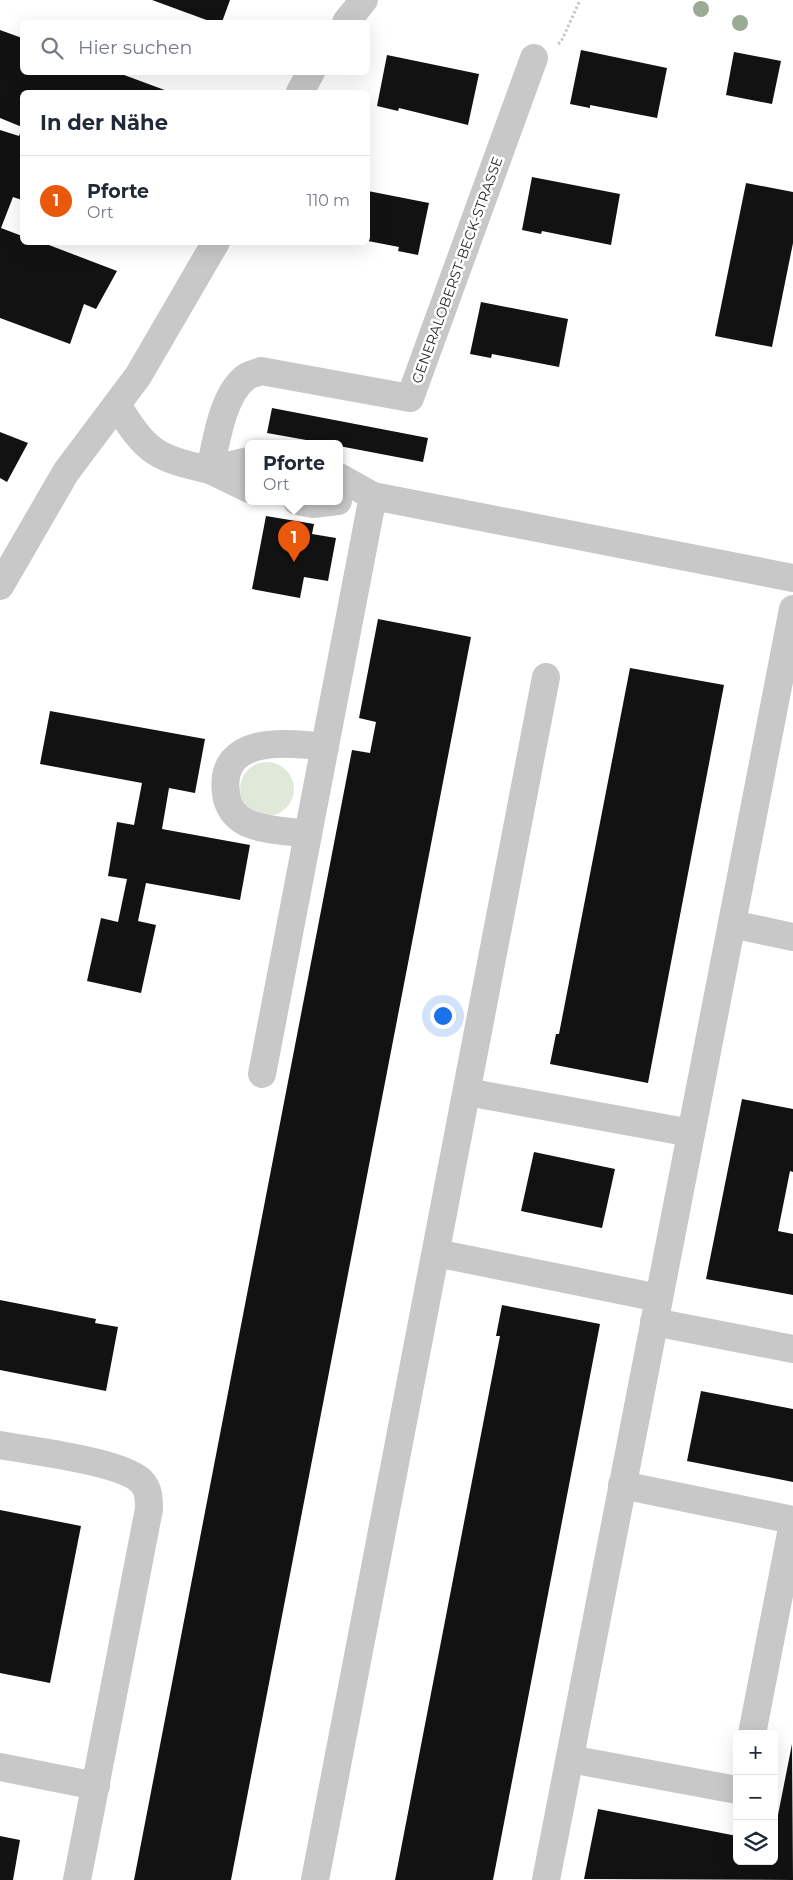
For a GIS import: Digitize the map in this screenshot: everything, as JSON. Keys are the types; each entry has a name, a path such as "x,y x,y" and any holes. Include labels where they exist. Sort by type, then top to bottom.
{"street":[{"path":"336,20 345,0"},
{"path":"348,20 364,0"},
{"name":"GENERALOBERST-BECK-STRASSE","path":"210,470 221,418 229,402 247,376 261,371 410,398 534,58"},
{"path":"301,90 309,75"},
{"path":"0,586 66,472 117,405 168,328 214,245"},
{"path":"117,405 141,441 151,450 177,462 210,470 245,487"},
{"path":"210,470 245,462"},
{"path":"343,479 373,496 793,578"},
{"path":"343,500 373,496"},
{"path":"262,1074 373,496"},
{"path":"546,1880 732,924 786,686 793,610"},
{"path":"315,1880 546,677"},
{"path":"308,834 247,823 234,813 227,802 226,774 232,761 245,751 269,744 294,743 325,747"},
{"path":"732,924 793,937"},
{"path":"467,1092 691,1133"},
{"path":"436,1253 793,1348"},
{"path":"0,1445 93,1463 129,1473 142,1481 149,1493 149,1509 77,1880"},
{"path":"622,1485 793,1521 753,1730"},
{"path":"570,1759 733,1789"},
{"path":"0,1767 96,1786"}],"path":[{"path":"534,58 561,42 580,0"}],"green space":[{"path":"267,762 277,764 286,770 292,779 294,789 292,799 286,808 277,814 267,816 257,814 248,808 242,799 240,789 242,779 248,770 257,764"}],"building":[{"path":"152,0 230,0 223,20 207,20"},
{"path":"0,30 20,37 20,75 124,75 165,90 20,90 20,126 0,118"},
{"path":"581,50 667,68 657,118 590,105 590,108 570,104"},
{"path":"734,52 781,61 772,104 726,95"},
{"path":"387,55 479,74 468,125 399,108 398,111 377,106"},
{"path":"0,130 19,136 20,133 20,199 13,197 1,228 20,235 20,245 49,245 117,271 96,309 84,304 70,344 0,318"},
{"path":"532,177 620,194 611,245 542,231 541,234 522,230"},
{"path":"746,183 793,192 793,243 772,347 715,336"},
{"path":"370,191 429,203 418,255 398,251 399,247 370,241"},
{"path":"481,302 568,319 559,367 492,354 491,358 470,354"},
{"path":"272,408 428,438 423,462 343,447 343,440 306,440 267,433"},
{"path":"0,432 28,443 7,482 0,478"},
{"path":"266,516 314,524 312,534 336,538 328,581 304,577 300,598 252,589"},
{"path":"378,619 471,637 231,1880 134,1880 352,750 370,753 376,722 359,718"},
{"path":"630,668 724,685 648,1083 550,1064 556,1034 559,1034"},
{"path":"50,711 205,739 195,793 169,788 162,829 250,845 240,900 146,883 138,921 156,925 141,993 87,981 101,918 118,922 127,879 108,876 117,822 134,825 142,783 40,764"},
{"path":"742,1099 793,1109 793,1172 790,1171 778,1231 793,1234 793,1295 706,1279"},
{"path":"534,1152 615,1169 602,1228 521,1211"},
{"path":"0,1300 96,1319 95,1323 118,1327 106,1391 0,1370"},
{"path":"502,1305 600,1324 493,1880 395,1880 500,1336 496,1336"},
{"path":"701,1391 793,1409 793,1482 687,1461"},
{"path":"0,1510 81,1526 50,1683 0,1673"},
{"path":"792,1744 793,1880 584,1879 598,1809 733,1835 733,1865 778,1865 778,1815"},
{"path":"0,1836 20,1840 13,1880 0,1880"}],"place":[{"name":"Pforte","path":"294,562"}]}
